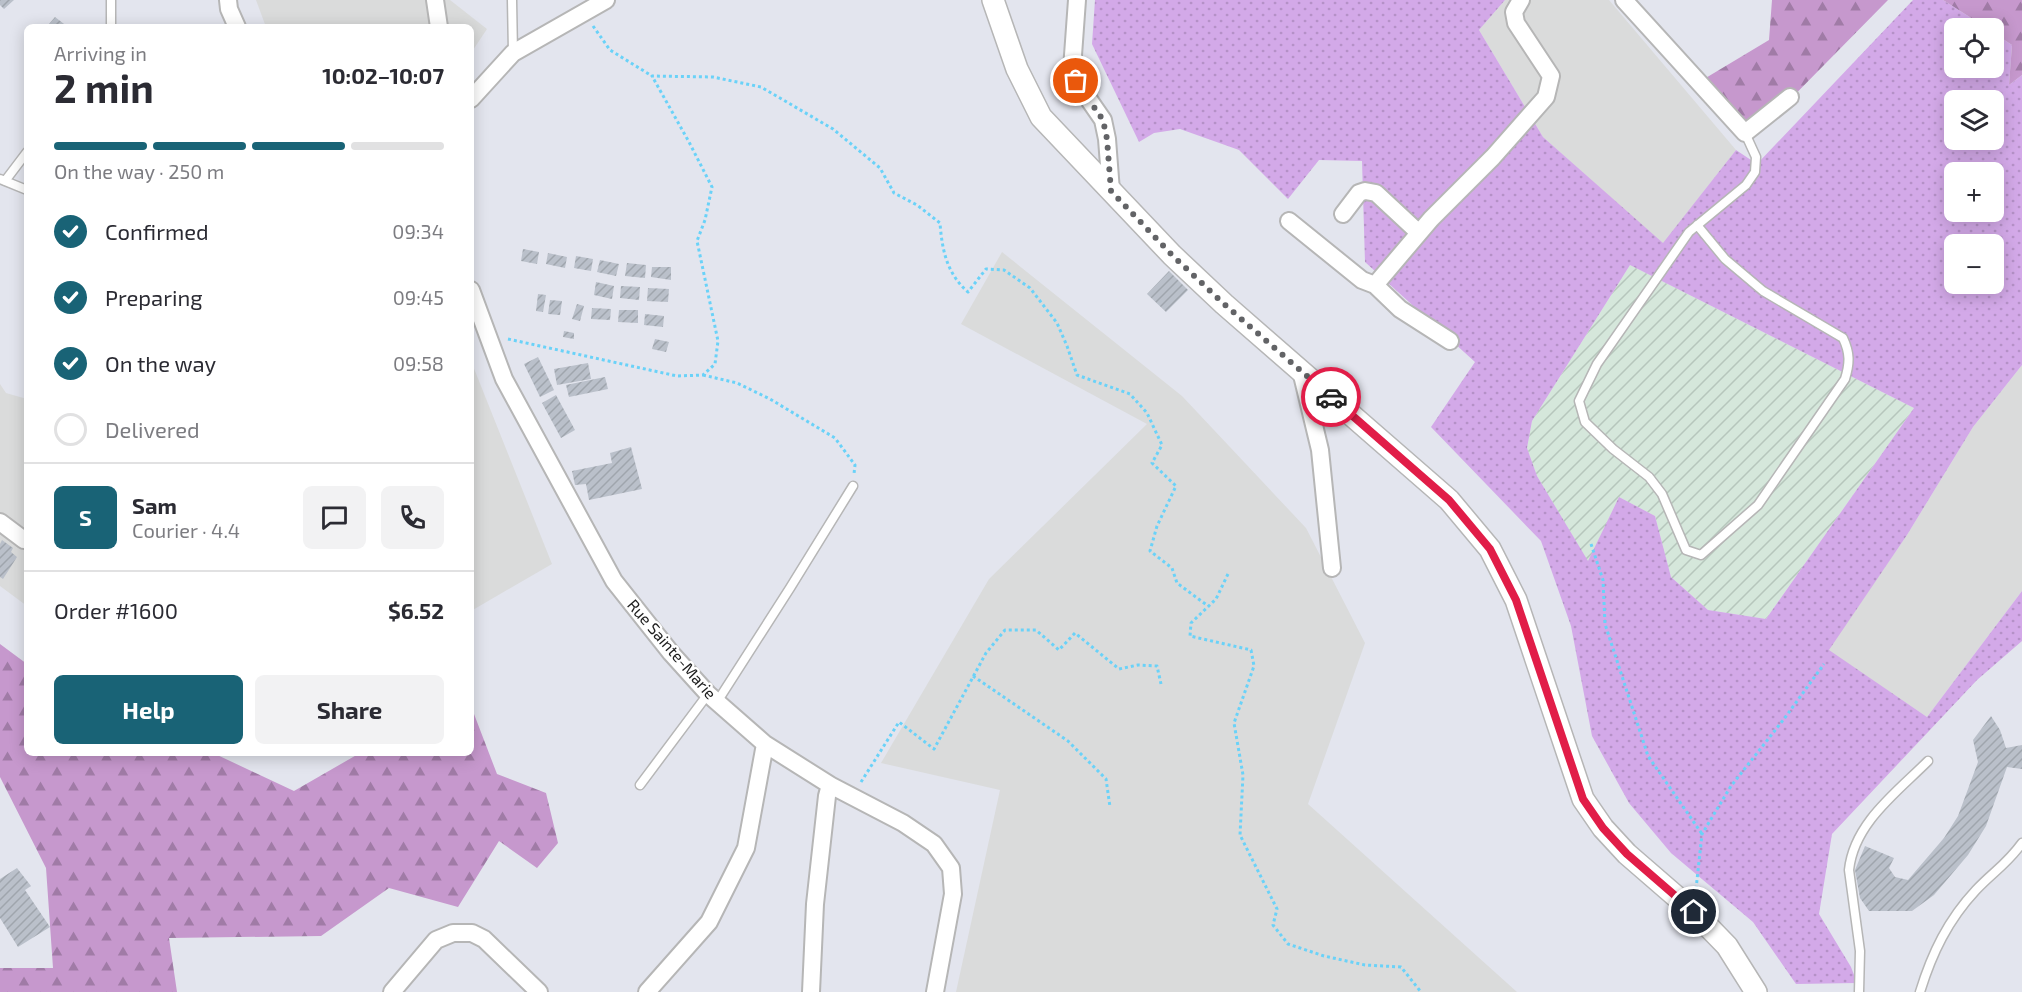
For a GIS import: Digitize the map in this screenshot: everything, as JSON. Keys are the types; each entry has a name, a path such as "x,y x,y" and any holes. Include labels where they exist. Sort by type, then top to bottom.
{"street":[{"path":"228,0 236,24"},
{"path":"435,0 439,24"},
{"path":"474,92 513,53 606,0"},
{"path":"993,0 1017,69 1041,117 1189,271 1449,500 1490,549 1516,600 1583,799 1603,828 1627,854 1694,912 1727,946 1756,992"},
{"path":"1077,0 1072,69 1076,81 1103,120 1107,139 1111,191"},
{"path":"1375,285 1419,233 1493,157 1546,97 1551,76 1516,23 1514,12 1521,0"},
{"path":"1624,0 1745,133 1790,97"},
{"path":"1343,214 1359,193 1371,191 1419,233"},
{"path":"1289,221 1362,280 1375,285 1400,309 1450,341"},
{"name":"Rue Sainte-Marie","path":"474,299 504,379 614,581 671,653 713,698 765,744 830,785 903,823 934,844 951,868 953,894 934,992"},
{"path":"1301,372 1320,450 1332,568"},
{"path":"0,522 24,540"},
{"path":"648,992 709,922 746,848 765,744"},
{"path":"811,992 815,904 830,785"},
{"path":"392,992 436,940 453,933 472,933 484,939 539,992"}],"lane":[{"path":"111,0 111,24"},
{"path":"512,0 513,53"},
{"path":"1697,225 1725,259 1763,291 1843,338 1849,351 1849,365 1845,379 1758,505 1701,555 1686,550 1662,494 1648,477 1584,422 1579,401 1597,364 1689,232 1697,225 1746,185 1755,172 1756,157 1745,133"},
{"path":"24,155 2,180 24,189"},
{"path":"640,785 713,698 790,588 853,486"},
{"path":"1859,992 1860,951 1849,870 1850,857 1855,843 1874,816 1928,761"},
{"path":"1920,992 1938,943 1950,921 1977,889 2011,860 2022,843"}],"path":[{"path":"584,13 610,50 652,76 685,133 712,187 705,220 697,241 718,341 714,364 704,375"},
{"path":"652,76 713,77 761,87 833,129 880,168 894,193 917,205 940,223 942,247 956,281 968,292 986,269 1004,270 1030,288 1057,323 1077,375 1130,394 1148,413 1162,445 1152,463 1176,486 1157,526 1150,551 1172,568 1177,583 1208,606"},
{"path":"486,335 677,376 704,375 737,383 770,399 835,438 855,465 853,486"},
{"path":"1591,544 1603,580 1605,624 1648,756 1702,834"},
{"path":"1228,574 1216,599 1191,623 1190,636 1251,650 1254,666 1234,723 1243,775 1240,835 1277,909 1273,925 1288,944 1315,953 1365,965 1401,967 1421,992"},
{"path":"851,796 899,723 934,749 986,653 1005,630 1036,630 1059,650 1075,633 1119,669 1138,665 1157,666 1161,684"},
{"path":"1694,912 1702,834 1731,786 1824,664"},
{"path":"973,676 1068,741 1106,779 1110,807"}],"shaded area":[{"path":"256,0 450,0 487,29 474,48 474,24 265,24"},
{"path":"1095,0 1505,0 1479,30 1543,137 1663,243 1736,150 1757,164 1913,0 1943,0 1971,18 1944,18 1944,78 2004,78 2004,40 2012,45 2009,85 2022,75 2022,365 1973,427 1907,535 1829,650 1927,717 2022,591 2022,641 1977,680 1832,834 1819,914 1851,967 1857,983 1796,984 1753,922 1671,853 1629,803 1592,736 1571,626 1541,541 1431,427 1475,362 1365,262 1362,161 1319,160 1288,199 1239,150 1180,129 1154,133 1139,142 1092,44","holes":["1630,265 1914,408 1766,619 1708,610 1671,577 1655,516 1619,497 1588,561 1537,476 1527,448 1532,421"]},
{"path":"1505,0 1609,0 1736,150 1663,244 1543,137 1479,30"},
{"path":"1002,252 1182,396 1306,528 1365,643 1308,804 1517,992 956,992 1000,790 881,763 989,579 1147,424 961,324"},
{"path":"1630,265 1914,408 1766,619 1708,610 1671,577 1655,516 1619,497 1588,562 1537,476 1527,448 1532,421"},
{"path":"2022,365 2022,591 1927,717 1828,650 1907,535 1973,427"},
{"path":"474,369 552,564 474,609"},
{"path":"0,384 6,393 24,398 24,604 0,586"}],"green space":[{"path":"1772,0 1888,0 1756,134 1704,79 1769,40"},
{"path":"1943,0 2022,0 2022,75 2009,85 2012,45 2004,40 2004,18 1971,18"},
{"path":"0,644 24,662 24,756 219,756 294,791 355,756 474,756 474,714 497,774 546,793 558,843 537,868 499,841 458,907 389,888 321,936 169,938 177,992 0,992 0,968 53,968 46,868 0,777"}],"building":[{"path":"0,0 14,0 4,9 0,5"},
{"path":"55,17 64,24 49,24"},
{"path":"523,249 539,252 537,264 521,261"},
{"path":"548,253 567,257 565,268 546,264"},
{"path":"576,256 593,259 591,271 574,268"},
{"path":"600,260 619,264 616,276 597,272"},
{"path":"627,263 646,265 645,278 625,276"},
{"path":"652,267 671,267 671,280 651,277"},
{"path":"1169,271 1188,290 1166,312 1147,294"},
{"path":"596,282 614,286 612,299 594,295"},
{"path":"621,286 640,287 639,300 620,298"},
{"path":"648,288 669,289 668,302 647,301"},
{"path":"538,294 546,295 543,312 536,311"},
{"path":"550,300 562,301 560,315 548,314"},
{"path":"577,304 584,306 580,321 572,319"},
{"path":"592,308 611,309 610,320 591,319"},
{"path":"619,310 638,310 638,323 618,322"},
{"path":"645,314 664,316 663,327 644,325"},
{"path":"564,331 574,333 574,339 563,337"},
{"path":"655,339 669,342 666,352 652,349"},
{"path":"538,357 554,390 540,397 524,364"},
{"path":"588,363 591,379 557,385 554,369"},
{"path":"605,377 608,389 569,397 566,385"},
{"path":"556,395 575,430 561,438 542,403"},
{"path":"631,447 642,489 589,500 586,484 575,485 572,471 612,463 610,453"},
{"path":"2,540 13,548 11,552 17,557 3,579 0,577"},
{"path":"1991,716 2000,730 2006,748 2022,745 2022,769 2007,767 1986,826 1968,855 1934,895 1912,911 1869,911 1860,898 1855,870 1865,846 1894,858 1889,868 1895,877 1908,880 1944,838 1958,816 1978,762 1973,740"},
{"path":"17,868 31,886 25,890 50,927 18,947 0,918 0,879"}],"way so far":[{"path":"1076,81 1103,120 1107,139 1111,191 1172,255 1224,304 1331,397"}],"route":[{"path":"1331,397 1449,500 1490,549 1516,600 1532,643 1583,799 1603,828 1627,854 1694,912"}]}
